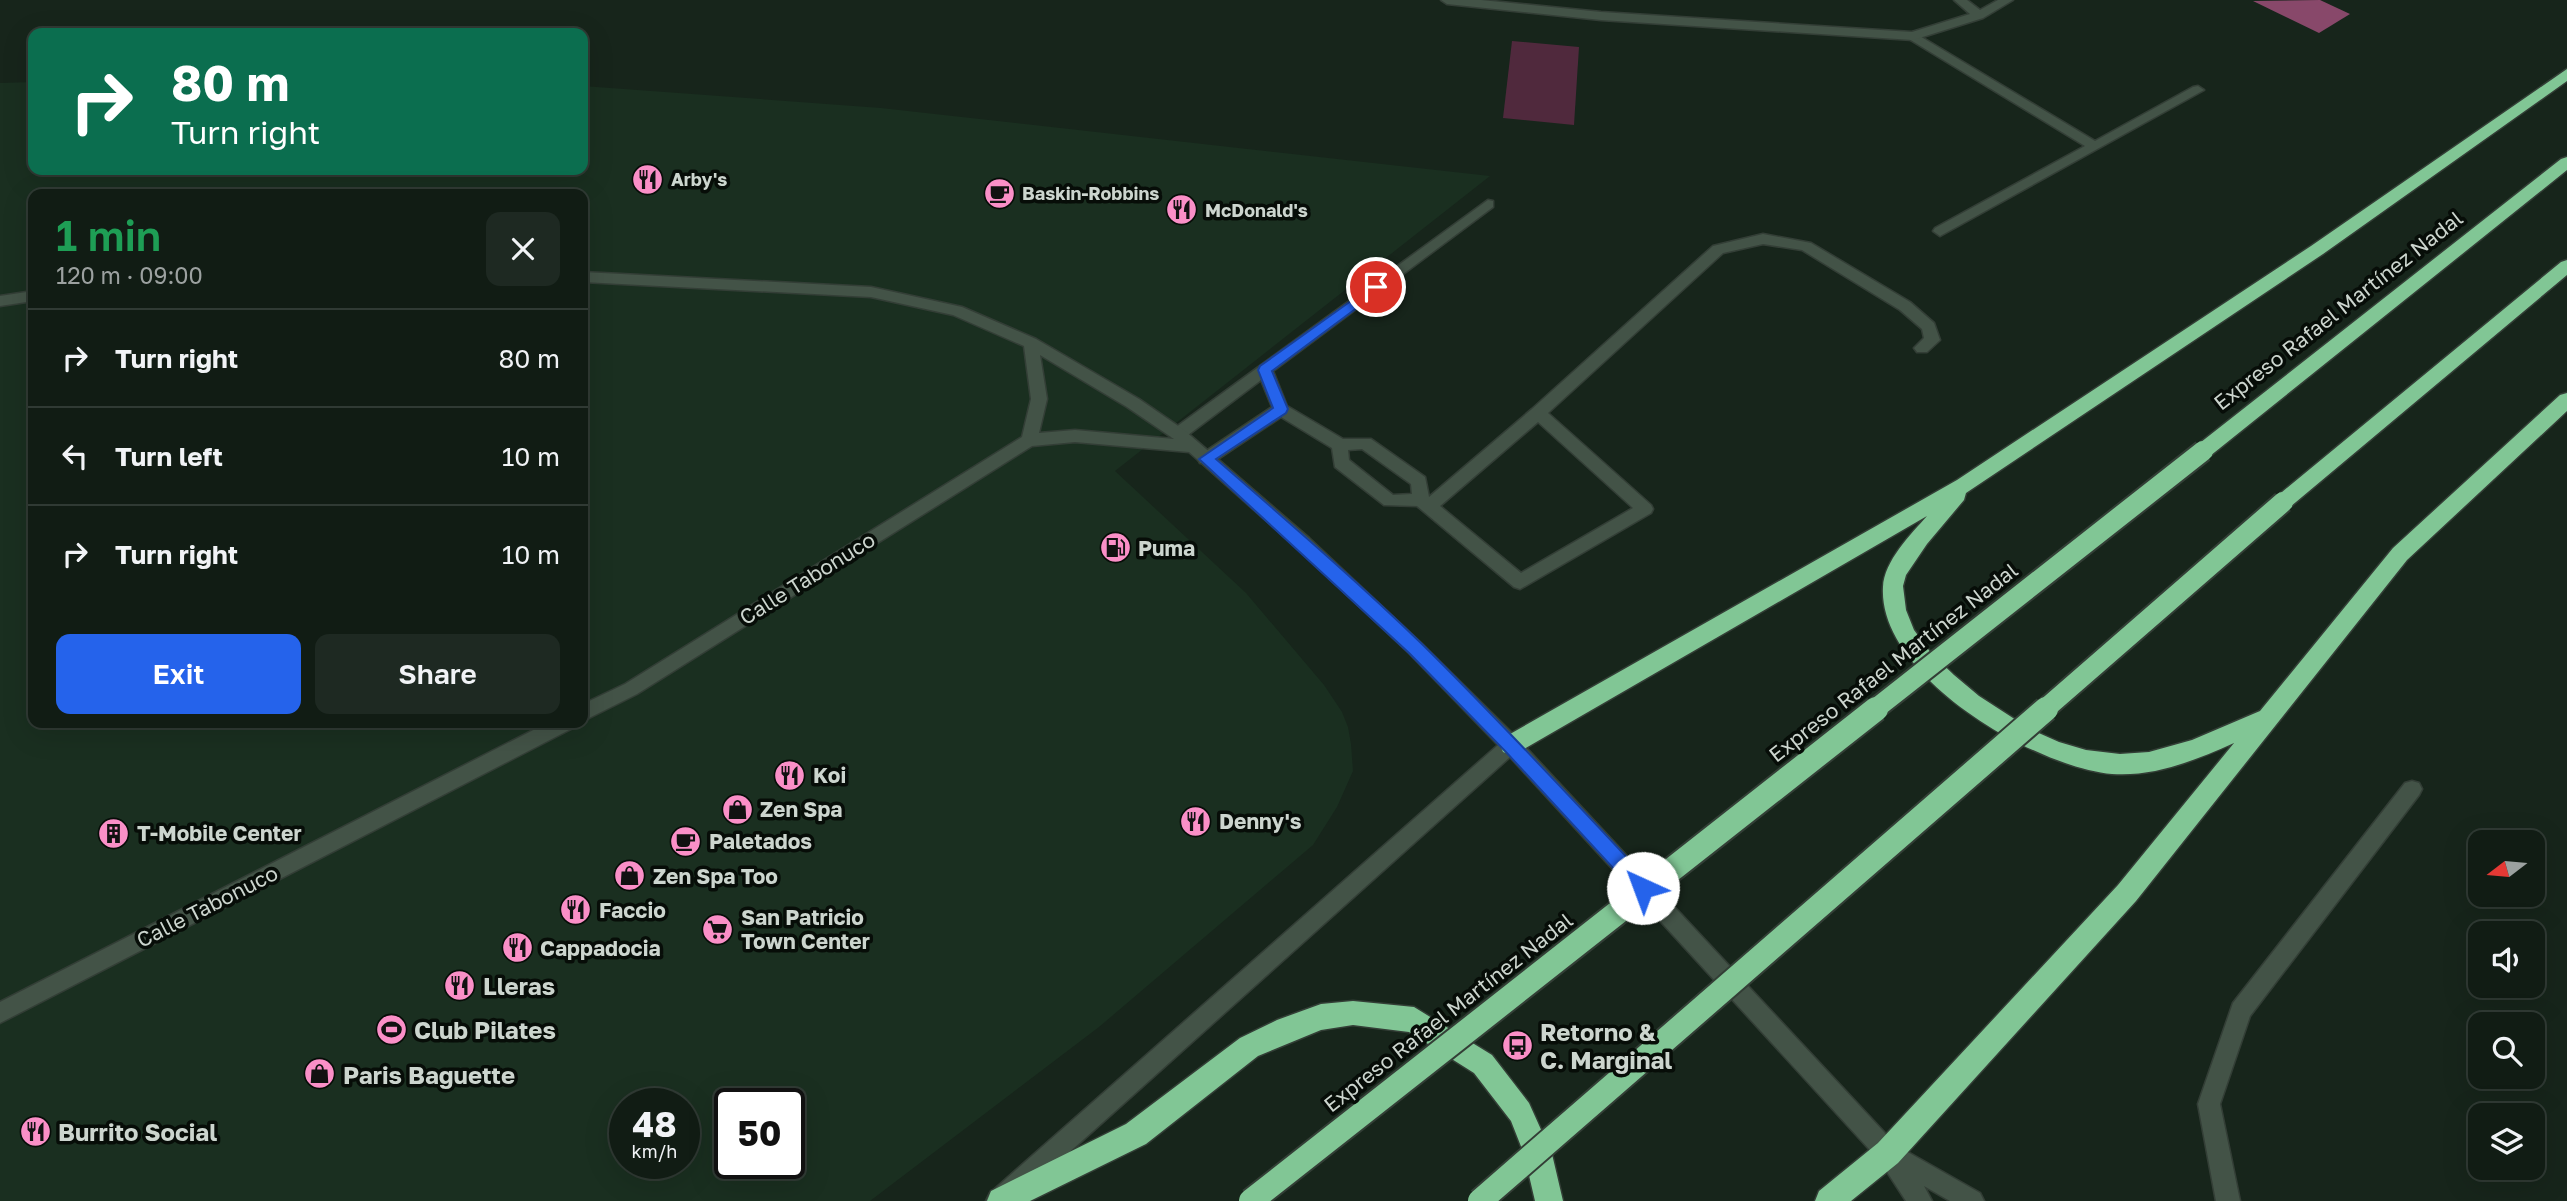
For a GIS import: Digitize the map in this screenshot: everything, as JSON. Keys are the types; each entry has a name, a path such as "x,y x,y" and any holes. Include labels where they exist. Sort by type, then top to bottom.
{"highway":[{"path":"1511,746 1964,485 2317,250 2567,74"},
{"name":"Expreso Rafael Martínez Nadal","path":"1251,1201 2567,162"},
{"path":"1480,1201 2283,502 2567,266"},
{"path":"1829,1201 1888,1153 2127,893 2400,554 2567,400"},
{"path":"1964,485 1899,567 1893,587 1896,616 1915,648 1949,685 1993,719 2044,746 2084,759 2129,764 2167,760 2269,716"},
{"path":"1000,1201 1136,1134 1248,1046 1286,1028 1321,1017 1353,1013 1414,1020 1483,1064 1520,1112 1538,1154 1549,1201"}],"street":[{"path":"1447,0 1601,16 1913,36 1979,15 2007,0"},
{"path":"1601,16 1603,0"},
{"path":"1960,0 1979,15"},
{"path":"1913,36 2095,147"},
{"path":"1940,231 2198,89"},
{"path":"1178,434 1488,204"},
{"path":"1340,445 1341,463 1391,501 1425,503 1538,413 1718,249 1763,239 1806,246 1906,306 1929,327 1933,340 1922,348"},
{"path":"588,277 871,292 957,311 1031,343 1133,403 1178,434 1303,543 1415,648 1511,746 1888,1153 1920,1201"},
{"path":"0,301 28,297"},
{"path":"1029,440 1039,399 1031,343"},
{"path":"1265,370 1281,409 1340,445 1365,443 1419,481 1425,503 1520,582 1645,509 1538,413"},
{"path":"1200,453 1281,409"},
{"name":"Calle Tabonuco","path":"588,710 631,689 1029,440 1075,436 1200,453"},
{"name":"Calle Tabonuco","path":"0,1013 554,728"},
{"path":"1000,1201 1511,746"},
{"path":"2228,1201 2210,1104 2241,1010 2412,789"},
{"path":"1888,1153 1972,1201"}],"shaded area":[{"path":"2320,0 2350,14 2319,33 2253,1"},
{"path":"1512,41 1579,47 1574,125 1503,118"},
{"path":"28,82 28,175 588,175 588,86 881,108 1490,176 1115,471 1246,593 1324,685 1342,712 1348,727 1353,771 1337,807 1313,845 1099,1027 870,1201 0,1201 0,83"}],"place":[{"name":"Arby's","path":"648,179"},
{"name":"Baskin-Robbins","path":"999,193"},
{"name":"McDonald's","path":"1182,210"},
{"name":"Puma","path":"1115,548"},
{"name":"Koi","path":"790,775"},
{"name":"Zen Spa","path":"737,809"},
{"name":"Denny's","path":"1196,821"},
{"name":"T-Mobile Center","path":"114,833"},
{"name":"Paletados","path":"686,841"},
{"name":"Zen Spa Too","path":"630,876"},
{"name":"Faccio","path":"576,910"},
{"name":"San Patricio Town Center","path":"718,929"},
{"name":"Cappadocia","path":"517,948"},
{"name":"Lleras","path":"460,985"},
{"name":"Club Pilates","path":"391,1029"},
{"name":"Retorno & C. Marginal","path":"1517,1045"},
{"name":"Paris Baguette","path":"320,1074"},
{"name":"Burrito Social","path":"35,1131"}],"route":[{"path":"1376,287 1265,370 1281,409 1206,459 1303,543 1415,648 1511,746 1643,888"}]}
